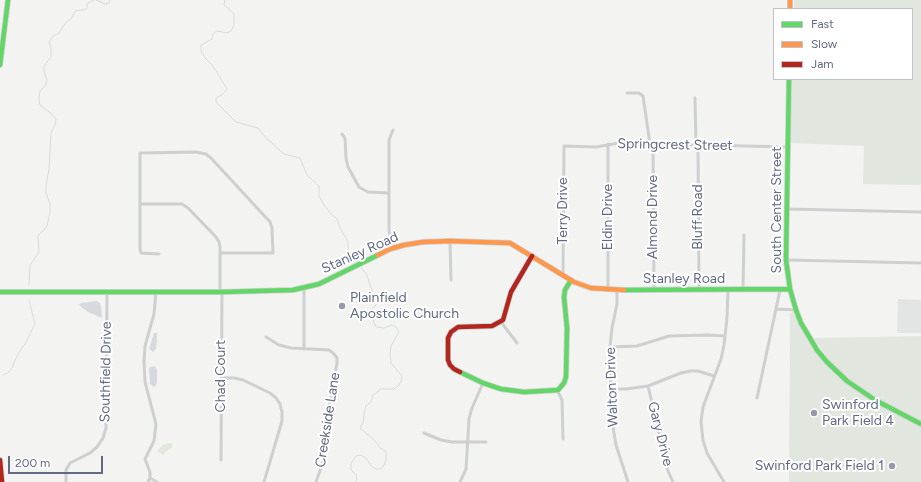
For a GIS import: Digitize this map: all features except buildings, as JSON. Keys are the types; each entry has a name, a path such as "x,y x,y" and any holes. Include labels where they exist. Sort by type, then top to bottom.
{"street":[{"path":"0,66 8,0"},
{"name":"South Center Street","path":"789,80 786,260 790,289 796,310 817,350 846,381 875,400 921,424"},
{"name":"Almond Drive","path":"628,93 639,93 643,96 651,144 654,289"},
{"name":"Bluff Road","path":"695,98 699,289"},
{"path":"393,130 389,140 389,234 396,248"},
{"path":"342,134 344,138 348,167 359,187 368,192 389,193"},
{"name":"Springcrest Street","path":"564,146 596,146 619,143 788,147"},
{"name":"Eldin Drive","path":"608,144 608,289"},
{"name":"Terry Drive","path":"563,275 564,146"},
{"path":"141,204 178,203 185,206 217,239 220,253 274,253 272,228 270,222 208,156 203,153 140,153 141,253 159,254"},
{"path":"787,209 921,212"},
{"path":"743,290 744,235"},
{"path":"450,241 450,280"},
{"name":"Stanley Road","path":"0,292 221,292 304,289 319,284 396,248 411,243 450,241 510,243 570,280 586,287 617,290 790,289"},
{"name":"Chad Court","path":"220,253 221,460"},
{"path":"532,256 511,292 506,314 501,322 492,326 462,326 455,328 451,332 448,338 448,360 454,369 483,383 500,389 515,391 557,390 564,383 566,377 567,328 564,297 565,290 570,280"},
{"path":"786,260 921,263"},
{"path":"304,289 304,349"},
{"name":"Walton Drive","path":"617,290 617,304 610,347 610,389 612,421 616,445 628,482"},
{"path":"724,482 707,453 701,417 703,407 720,359 725,336 728,290"},
{"path":"757,398 780,290"},
{"name":"Southfield Drive","path":"66,482 66,470 70,463 90,453 97,447 103,438 106,428 107,292"},
{"path":"148,482 150,478 150,468 145,460 154,441 156,424 145,382 144,362 145,346 154,314 156,292"},
{"path":"776,309 796,310"},
{"path":"501,322 517,342"},
{"path":"610,347 637,346 669,336 725,336"},
{"name":"Creekside Lane","path":"266,337 285,347 329,350 336,355 337,360 329,407 326,450 316,482"},
{"path":"610,389 626,389 648,386 686,371 698,371 714,376"},
{"path":"221,378 243,380 270,393 280,404 282,421 264,482"},
{"path":"460,482 466,469 468,423 470,413 483,383"},
{"name":"Gary Drive","path":"648,386 668,471 673,482"},
{"path":"557,390 562,400 563,439"},
{"path":"424,433 446,441 486,442"},
{"path":"0,460 2,482"},
{"path":"150,478 157,482"}],"shaded area":[{"path":"794,0 921,0 921,185 863,184 864,146 790,143 792,80 913,80 913,8 794,8"},
{"path":"898,299 921,300 921,333 897,333"},
{"path":"97,301 101,306 102,318 88,312 79,305 81,303"},
{"path":"796,310 808,336 837,371 813,338 921,336 921,421 868,396 921,424 921,482 789,482 790,313"},
{"path":"154,333 157,333 157,340 156,349 153,352 149,349"},
{"path":"155,366 157,370 157,383 155,387 150,384 149,369 150,367"},
{"path":"172,443 172,448 163,455 157,451 164,444"}],"waterway":[{"path":"29,285 30,265 39,252 38,235 47,226 50,212 50,204 46,193 46,186 49,169 51,133 56,119 40,105 39,100 40,91 45,86 47,80 44,72 44,66 51,57 49,42 53,36 59,33 66,22 71,19 75,11 87,9 87,4 94,0"},
{"path":"96,0 105,4 109,3 110,0"},
{"path":"225,0 224,5 234,14 234,25 231,31 227,33 217,31 213,34 212,39 201,45 201,51 205,58 213,66 227,89 223,94 216,98 216,102 236,122 258,128 266,138 284,154 300,158 307,175 319,186 319,196 331,214 337,219 348,242 348,249 358,263"},
{"path":"355,482 357,480 356,475 351,470 351,463 356,456 361,455 366,458 372,467 376,469 381,469 386,459 386,451 380,448 375,441 360,428 363,423 366,406 371,402 373,395 381,389 394,389 398,386 401,382 402,376 391,363 390,354 391,346 399,332 396,327 392,325 384,328 376,327 373,320 372,309 376,305 377,299 373,294 367,275 360,266"},
{"path":"3,375 8,373 12,368 35,324 29,300"}],"traffic: fast":[{"path":"0,65 8,0"},
{"path":"789,80 786,260 790,289 796,310 801,323 817,350 847,381 875,400 921,424"},
{"path":"0,292 222,292 293,290 319,284 378,255"},
{"path":"460,372 483,383 501,389 524,392 558,390 564,383 566,377 567,328 564,297 565,290 571,280"},
{"path":"624,290 790,289"}],"traffic: slow":[{"path":"790,0 790,8"},
{"path":"378,255 390,249 423,242 450,241 510,243 574,282 591,288 624,290"}],"traffic: jam":[{"path":"460,372 454,369 448,360 448,338 451,332 458,327 492,326 503,320 511,292 532,256"},
{"path":"0,460 2,482"}],"place":[{"name":"Plainfield Apostolic Church","path":"342,306"},
{"name":"Swinford Park Field 4","path":"814,413"},
{"name":"Swinford Park Field 1","path":"892,466"}]}
